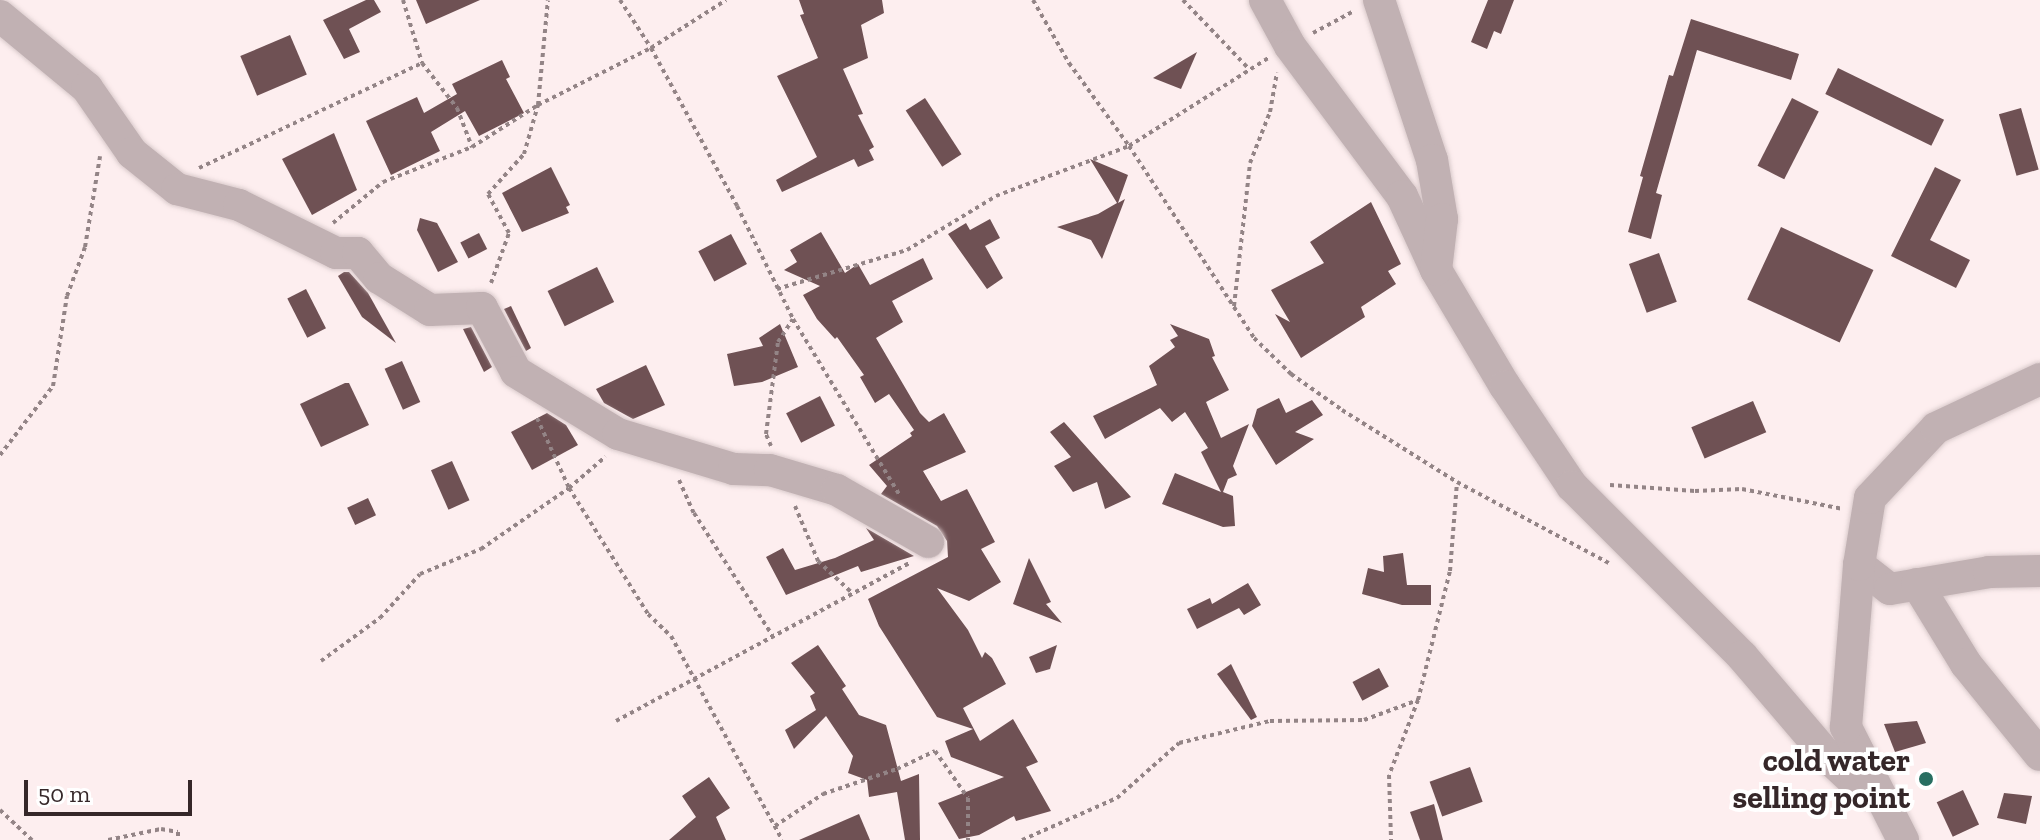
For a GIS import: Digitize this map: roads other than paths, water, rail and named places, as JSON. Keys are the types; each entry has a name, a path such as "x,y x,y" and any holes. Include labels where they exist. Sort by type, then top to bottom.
{"street":[{"path":"1265,0 1290,46 1402,196 1436,270 1505,386 1572,486 1742,656 1829,758 1856,783 1882,799"},
{"path":"1369,4 1406,74 1432,160 1442,219 1436,270"},
{"path":"0,16 87,88 132,153 177,189 239,205 336,253 358,253 379,278 430,310 482,308 516,372 625,436 734,469 770,470 837,490 928,542"},
{"path":"1903,840 1846,727 1859,565 1870,498 1936,428 2040,379"},
{"path":"1859,565 1890,589 1989,572 2040,571"},
{"path":"1917,584 1966,664 2040,755"}],"place":[{"name":"cold water selling point","path":"1926,779"}]}
